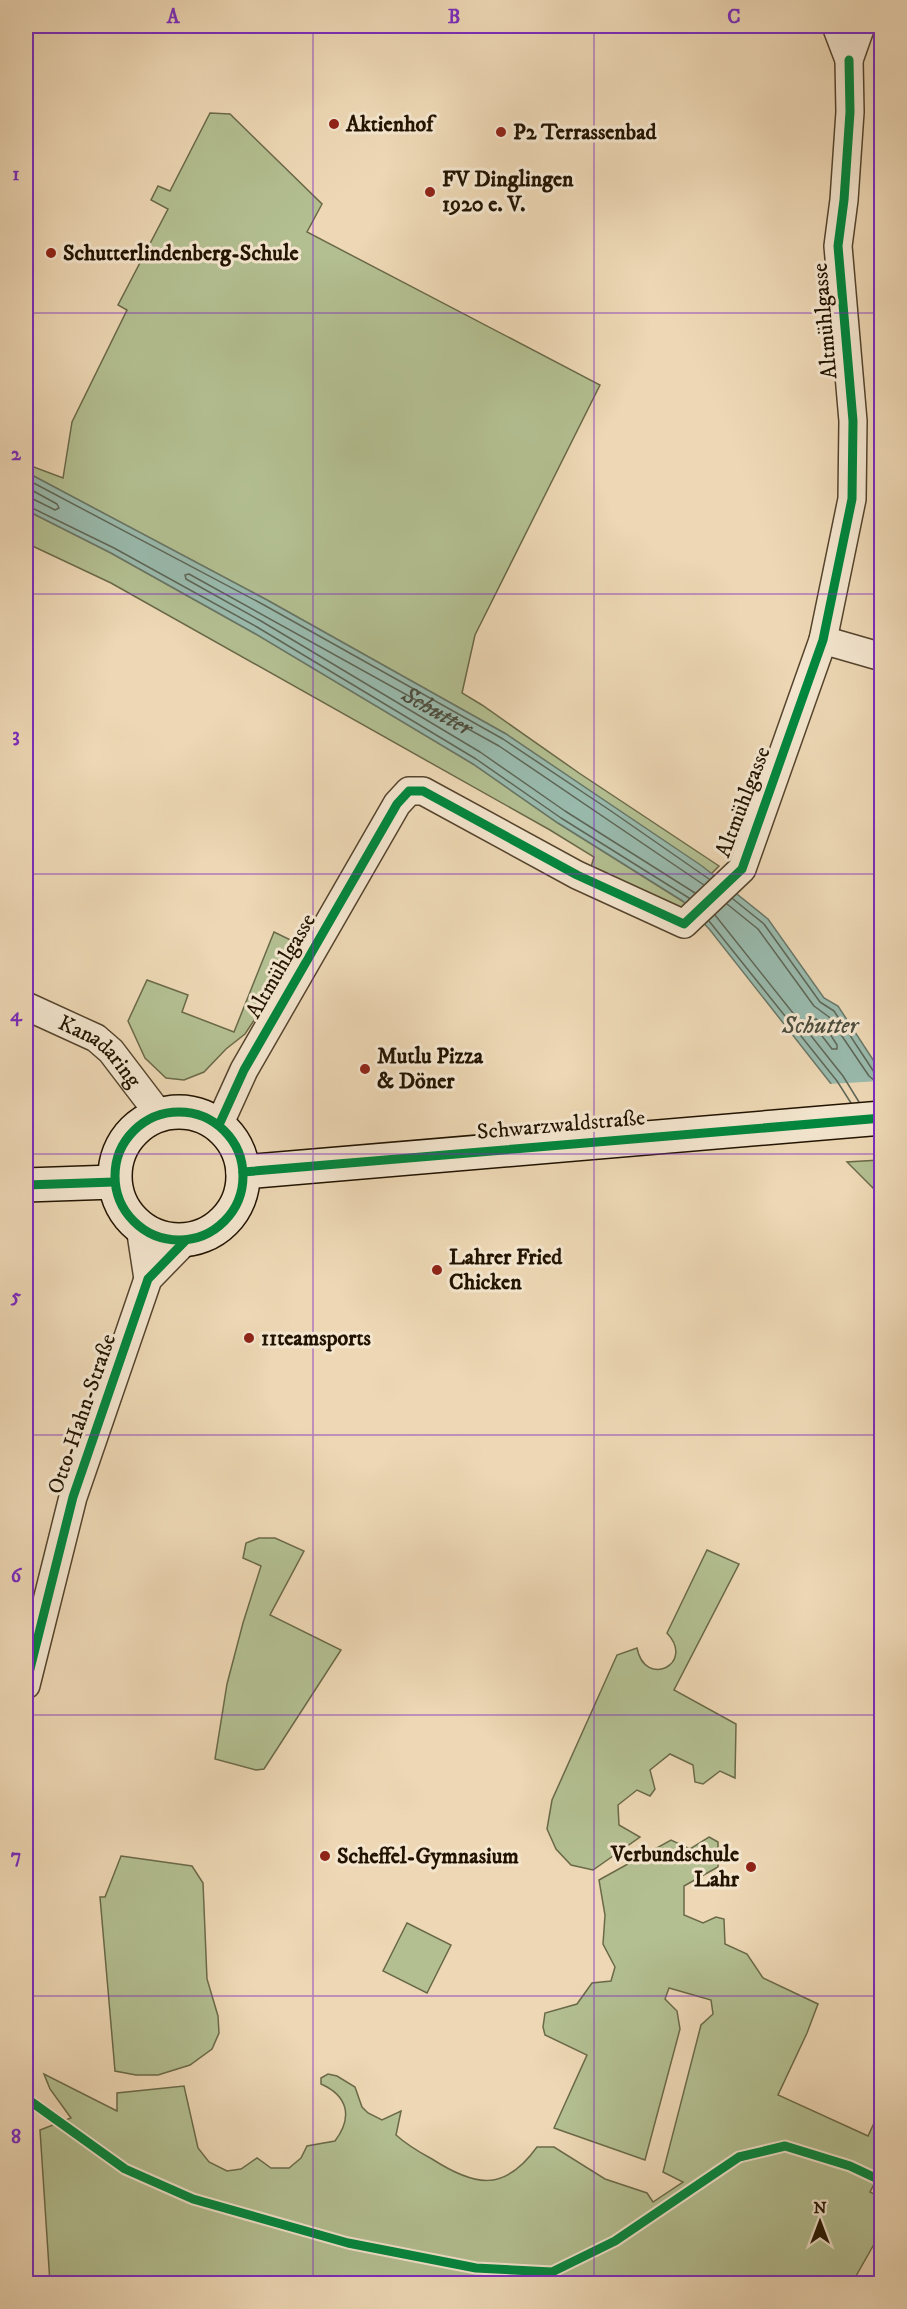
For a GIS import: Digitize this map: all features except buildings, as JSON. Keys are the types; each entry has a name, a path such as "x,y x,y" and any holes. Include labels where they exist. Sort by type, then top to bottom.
{"street":[{"name":"Altmühlgasse","path":"219,1125 250,1059 397,804 409,791 423,791 577,874 688,921 742,868 823,640 852,500 853,421 838,246 844,200 850,112 849,60 836,26"},
{"name":"Altmühlgasse","path":"849,60 861,26"},
{"path":"823,640 882,657"},
{"name":"Kanadaring","path":"26,1006 96,1038 111,1051 159,1114"},
{"path":"180,1112 201,1115 219,1125 232,1138 240,1154 243,1172 242,1191 234,1209 222,1224 205,1235 186,1240 170,1240 154,1236 140,1227 123,1207 114,1182 116,1160 125,1140 140,1124 159,1114 180,1112"},
{"name":"Schwarzwaldstraße","path":"243,1172 882,1118"},
{"path":"26,1185 114,1182"},
{"name":"Otto-Hahn-Straße","path":"140,1227 148,1279"},
{"name":"Otto-Hahn-Straße","path":"26,1685 74,1497 148,1279 186,1240"}],"green space":[{"path":"210,113 230,114 322,204 307,232 600,385 475,635 462,693 719,866 711,874 506,734 267,600 26,472 26,464 63,478 72,422 127,310 118,305 168,209 151,200 158,186 170,191"},
{"path":"26,510 111,553 254,633 473,764 558,823 687,904 673,913 590,870 594,857 550,830 111,583 26,543"},
{"path":"274,932 303,946 245,1034 226,1049 204,1072 184,1080 166,1078 145,1058 128,1021 147,980 188,995 182,1012 234,1032"},
{"path":"880,1160 882,1162 881,1196 847,1162"},
{"path":"259,1538 275,1538 304,1551 270,1615 341,1650 264,1769 256,1770 215,1759 227,1684 261,1566 243,1558 246,1543"},
{"path":"707,1550 739,1564 674,1690 736,1724 735,1778 720,1771 703,1784 695,1782 693,1765 670,1754 650,1770 655,1789 650,1796 637,1790 618,1805 619,1825 640,1837 593,1870 571,1865 556,1849 547,1829 552,1800 617,1655 637,1648 642,1660 649,1667 666,1668 672,1662 676,1654 674,1644 667,1633"},
{"path":"709,1837 718,1842 718,1867 684,1886 684,1915 703,1923 716,1917 724,1919 725,1944 747,1954 763,1978 818,2004 778,2095 868,2136 881,2108 881,2171 870,2192 881,2198 881,2241 877,2239 852,2283 50,2283 40,2130 71,2118 50,2089 44,2074 117,2111 117,2093 184,2086 198,2148 209,2162 227,2171 241,2169 257,2158 271,2168 289,2168 301,2158 307,2146 335,2141 341,2132 346,2116 342,2101 321,2084 321,2078 328,2074 337,2076 355,2087 362,2107 368,2113 382,2120 401,2111 396,2135 413,2148 461,2175 488,2180 500,2178 513,2172 525,2162 537,2147 554,2147 605,2179 647,2193 653,2202 683,2182 663,2172 701,2025 713,2014 711,2000 669,1988 665,1999 677,2011 680,2029 645,2160 554,2128 587,2055 545,2035 543,2027 545,2013 577,2004 592,1983 611,1981 615,1967 603,1944 605,1915 599,1880 671,1840 690,1849"},
{"path":"121,1856 192,1866 203,1883 207,1979 218,2016 219,2033 212,2049 190,2065 158,2075 136,2075 115,2071 100,1897 105,1897"},
{"path":"407,1923 451,1945 427,1993 383,1971"}],"water":[{"name":"Schutter","path":"26,472 267,600 506,734 702,866 768,919 824,998 838,1006 881,1072 881,1162 832,1085 710,930 683,901 558,823 473,764 254,633 111,553 26,510"}],"pier":[{"path":"881,1081 881,1153 873,1154 828,1084"}],"cycle path":[{"path":"219,1125 244,1070 397,804 409,791 423,791 577,875 684,924 742,869 823,640 852,499 853,421 838,246 844,200 850,112 849,60"},
{"path":"179,1112 204,1117 224,1131 238,1151 243,1176 238,1201 224,1221 204,1235 179,1240 154,1235 134,1221 120,1201 115,1176 120,1151 134,1131 154,1117 179,1112"},
{"path":"243,1172 882,1118"},
{"path":"26,1185 114,1182"},
{"path":"26,1685 73,1497 148,1279 186,1240"},
{"path":"26,2098 125,2169 193,2199 348,2243 476,2268 552,2272 615,2241 739,2157 785,2146 850,2166 882,2181"}],"place":[{"name":"Aktienhof","path":"334,124"},
{"name":"P2 Terrassenbad","path":"501,132"},
{"name":"FV Dinglingen 1920 e. V.","path":"430,192"},
{"name":"Schutterlindenberg-Schule","path":"51,253"},
{"name":"Mutlu Pizza & Döner","path":"365,1069"},
{"name":"Lahrer Fried Chicken","path":"437,1270"},
{"name":"11teamsports","path":"249,1338"},
{"name":"Scheffel-Gymnasium","path":"325,1856"},
{"name":"Verbundschule Lahr","path":"751,1867"}]}
